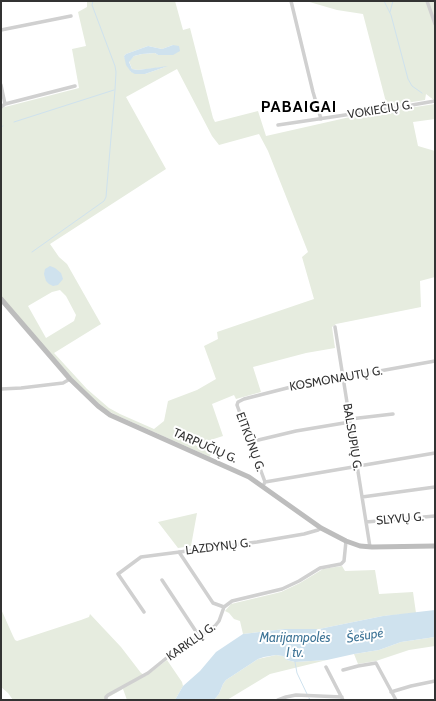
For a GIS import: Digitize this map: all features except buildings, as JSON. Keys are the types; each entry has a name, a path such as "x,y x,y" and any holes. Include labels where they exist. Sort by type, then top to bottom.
{"main road":[{"name":"TARPUČIŲ G.","path":"1,299 70,379 98,406 110,415 236,470 264,484 321,528 346,541 370,547 435,546"}],"street":[{"path":"291,1 321,119"},
{"path":"428,1 435,24"},
{"path":"1,30 71,16"},
{"path":"1,84 5,104"},
{"path":"1,107 5,104 75,86"},
{"name":"VOKIEČIŲ G.","path":"278,125 412,106 435,101"},
{"name":"BALSUPIŲ G.","path":"335,327 370,547"},
{"name":"KOSMONAUTŲ G.","path":"238,402 244,399 291,387 435,361"},
{"path":"1,389 63,383 70,379"},
{"name":"EITKŪNŲ G.","path":"238,402 237,405 264,484"},
{"path":"250,442 296,431 394,414"},
{"path":"264,484 435,453"},
{"path":"362,497 435,487"},
{"name":"SLYVŲ G.","path":"366,522 435,516"},
{"name":"LAZDYNŲ G.","path":"144,612 118,574 140,557 257,542 304,534 321,528"},
{"path":"179,552 213,603 224,607 232,601 289,586 320,568 341,564 344,561 346,541"},
{"path":"162,580 199,636"},
{"name":"KARKLŲ G.","path":"106,700 108,695 148,673 215,626 219,621 224,607"},
{"path":"344,670 376,663 396,700"},
{"path":"326,667 342,699"},
{"path":"392,692 411,686 434,682"},
{"path":"278,700 296,696 342,699"}],"shaded area":[{"path":"87,1 175,1 183,30 190,28 215,122 258,111 266,136 350,117 435,104 435,119 413,122 418,146 435,151 435,277 420,281 421,307 336,324 332,327 335,348 306,353 253,367 261,392 236,399 234,395 212,404 223,436 195,445 211,453 210,457 106,410 82,389 1,297 1,108 79,88 72,49 86,46 78,12 87,7","holes":["173,45 173,55 158,55 155,53 142,54 134,56 129,61 132,69 138,70 165,67 145,74 131,72 124,56 148,46 162,49","177,69 212,136 219,145 259,134 268,151 308,252 302,257 314,299 217,332 218,339 204,346 216,379 197,390 168,401 164,421 154,429 109,408 87,389 54,353 101,324 67,264 59,257 50,244 166,169 126,97","60,290 66,296 76,315 74,321 46,338 28,306 52,292"]},
{"path":"306,1 435,1 435,101 426,94 425,100 387,106 363,14 337,10"},
{"path":"197,513 191,546 178,548 158,522"},
{"path":"342,566 345,571 375,570 379,594 413,592 416,613 383,616 319,629 285,629 243,634 240,621 234,619 225,611 231,604 281,592 300,583 323,569"},
{"path":"1,609 15,640 17,641 81,620 89,617 90,614 121,647 141,673 146,676 167,660 182,682 183,686 175,700 127,700 123,689 105,700 13,700 1,687"},
{"path":"435,637 435,646 409,650 376,661 358,664 354,654 379,650 401,642"},
{"path":"276,655 283,656 287,660 295,662 327,660 270,674 227,700 214,700 219,694 226,680 258,659"}],"water":[{"path":"173,45 179,46 180,51 173,55 158,55 155,53 142,54 134,56 129,62 132,69 138,70 168,66 145,74 135,74 131,72 126,65 124,56 126,54 148,46 162,49"},
{"path":"50,266 61,273 63,279 58,285 53,286 46,281 44,274 45,269"},
{"name":"Marijampolės I tv.","path":"435,610 435,637 401,642 379,650 327,660 295,662 287,660 283,656 276,655 264,657 258,659 226,680 219,694 214,700 175,700 183,686 200,671 216,652 243,634 285,629 319,629 383,616"}],"waterway":[{"path":"32,252 104,201 106,197 116,72 92,5 93,1"},
{"path":"384,1 391,15 408,79 412,86 422,93"},
{"path":"390,12 393,1"},
{"path":"14,122 114,90"},
{"path":"295,662 297,673 307,694"}],"district":[{"name":"PABAIGAI","path":"299,107"}],"water label":[{"name":"Šešupė","path":"365,636"}]}
